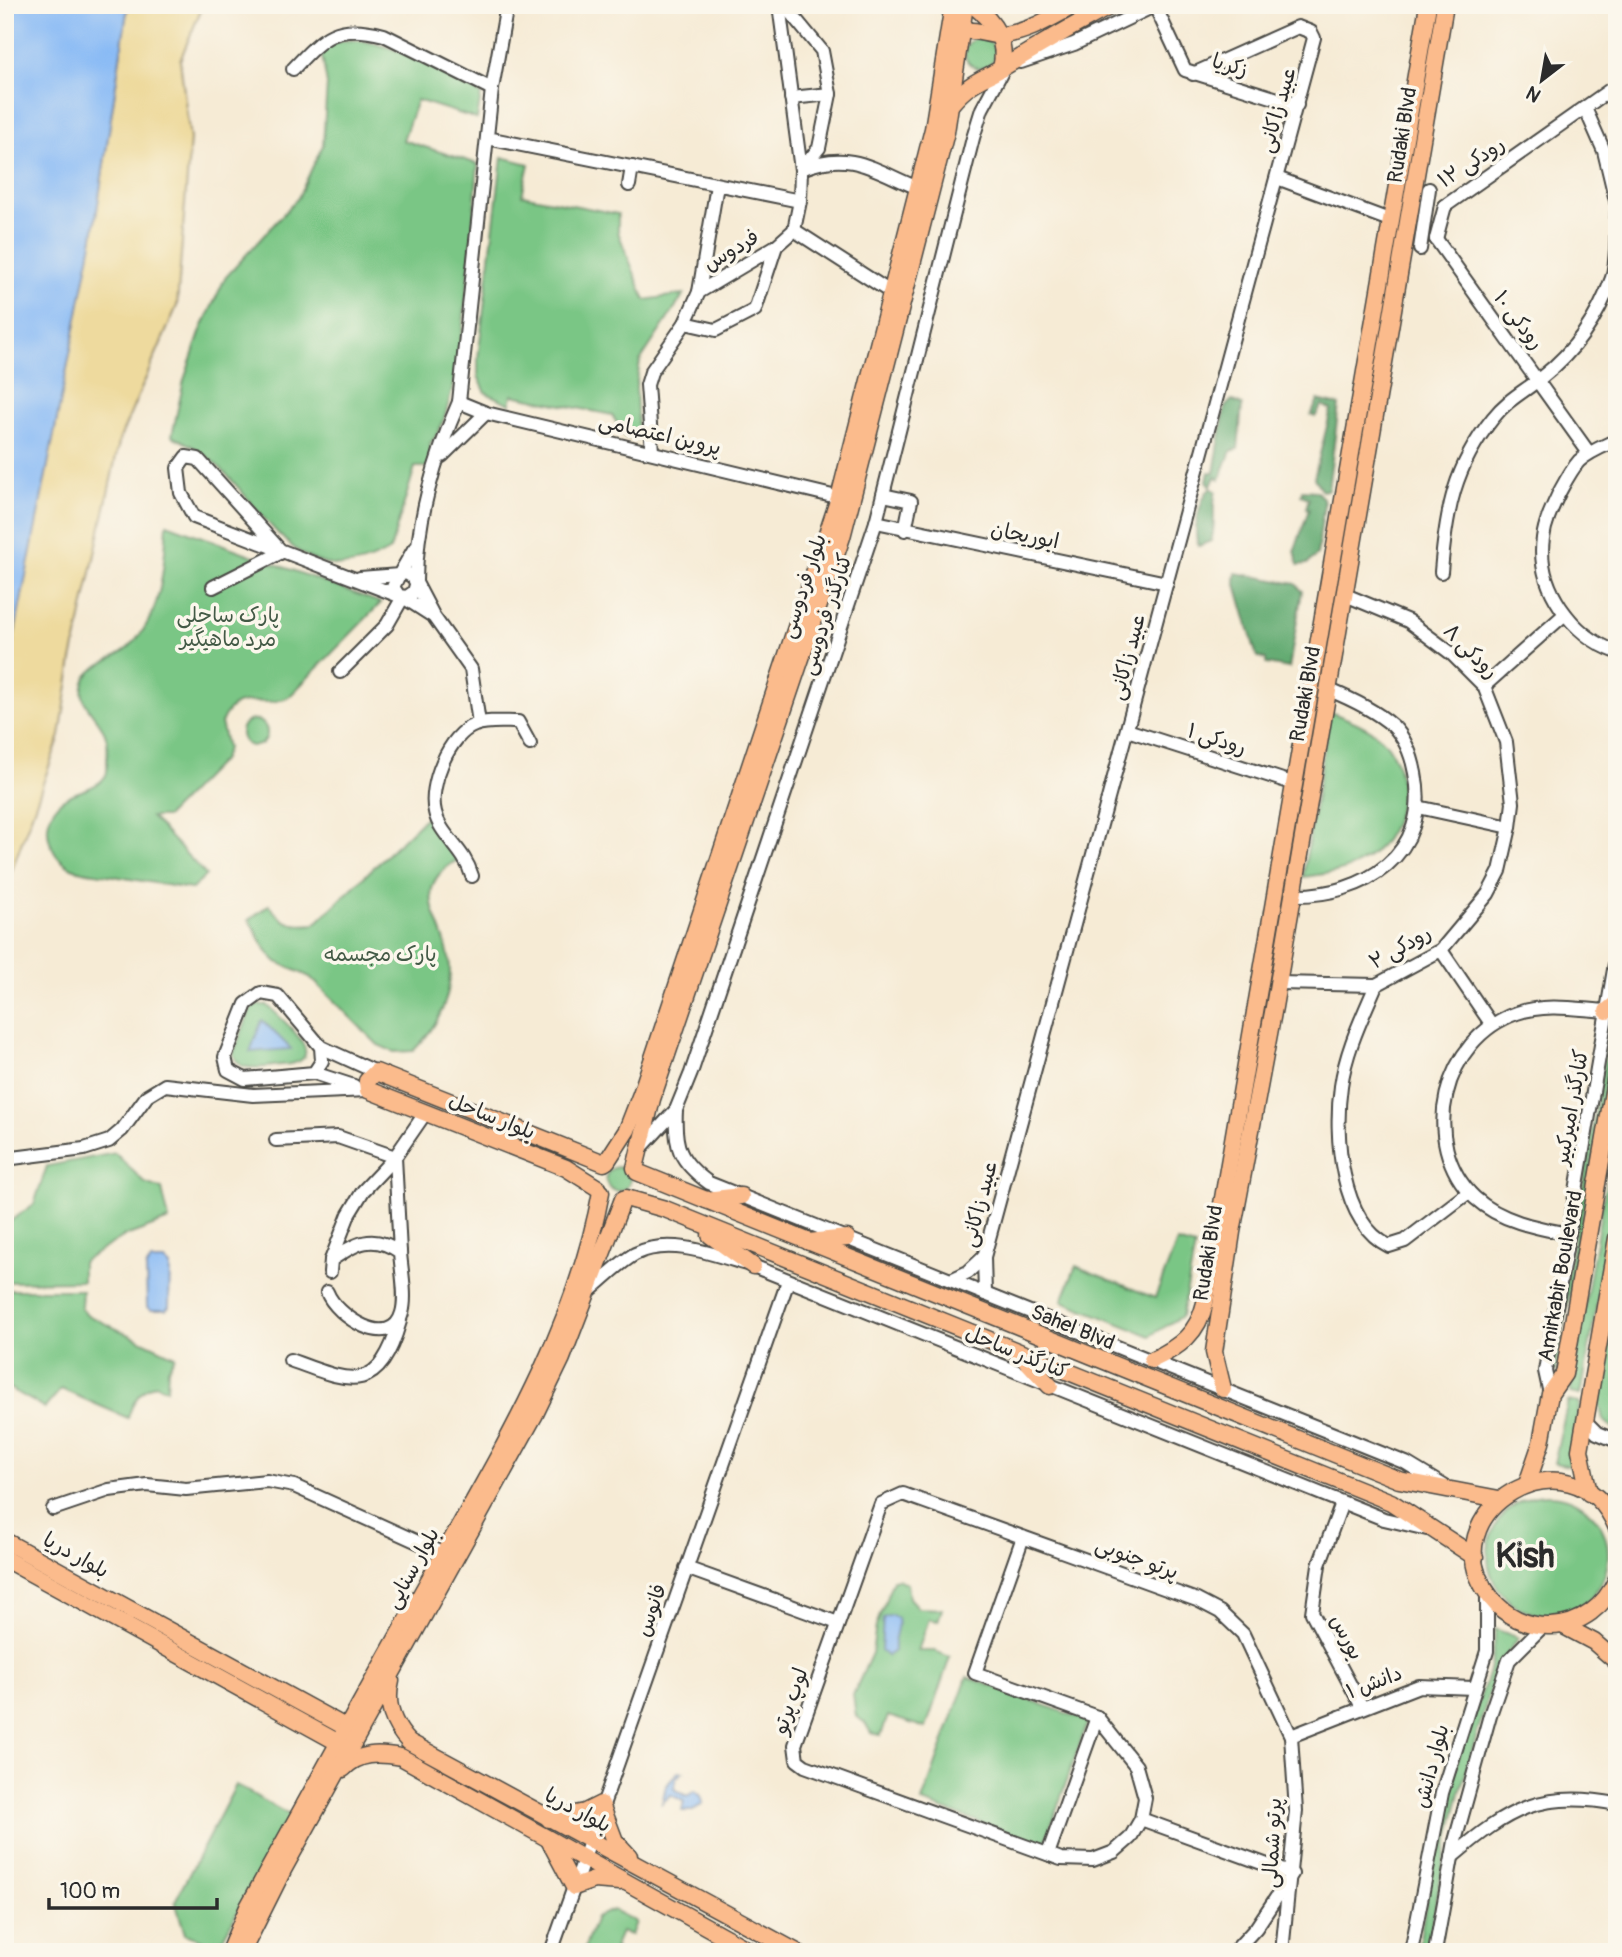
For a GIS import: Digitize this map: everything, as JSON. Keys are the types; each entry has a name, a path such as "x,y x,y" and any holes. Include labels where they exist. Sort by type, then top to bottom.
{"main road":[{"name":"بلوار فردوسی","path":"636,1170 638,1151 652,1099 788,701 846,500 951,104 953,5"},
{"name":"بلوار فردوسی","path":"898,298 918,188 965,5"},
{"path":"973,5 989,18 999,35 1004,56 1001,69"},
{"path":"981,76 954,47 982,30 999,35 1049,19 1075,5"},
{"path":"951,104 981,76 1001,69 1044,41 1113,5"},
{"name":"Rudaki Blvd","path":"1194,1332 1205,1303 1428,5"},
{"name":"Rudaki Blvd","path":"1223,1389 1214,1360 1232,1232 1279,983 1343,594 1412,248 1445,5"},
{"path":"1044,41 1049,19"},
{"path":"1392,221 1412,248"},
{"name":"بلوار فردوسی","path":"605,1162 627,1130 846,500"},
{"name":"Amirkabir Boulevard","path":"1527,1484 1541,1443 1550,1394 1564,1374 1617,1069"},
{"path":"368,1090 367,1081 376,1072"},
{"name":"بلوار ساحل","path":"376,1072 605,1162"},
{"name":"بلوار ساحل","path":"368,1090 566,1168 599,1190"},
{"path":"624,1160 636,1170 635,1190 624,1199 613,1200 599,1190 596,1175 605,1162 624,1160"},
{"name":"Sahel Blvd","path":"636,1170 806,1243 1399,1480 1499,1499"},
{"name":"بلوار سنایی","path":"229,1952 248,1907 444,1554 550,1353 592,1238 599,1190"},
{"path":"704,1200 741,1196"},
{"name":"بلوار سنایی","path":"242,1952 333,1778 534,1416 588,1292 624,1199"},
{"name":"Sahel Blvd","path":"624,1199 688,1220 1391,1502 1475,1557"},
{"path":"688,1220 753,1266"},
{"path":"806,1243 847,1238"},
{"path":"1613,1521 1589,1493 1580,1450 1617,1238"},
{"path":"1152,1360 1170,1352 1194,1332 1198,1343 1209,1346 1215,1343"},
{"path":"1019,1352 1050,1386"},
{"path":"1589,1493 1554,1481 1527,1484 1499,1499 1479,1530 1475,1557 1479,1576 1487,1593 1515,1618 1543,1626 1562,1625 1580,1619 1596,1609 1616,1590"},
{"name":"بلوار دریا","path":"5,1541 111,1607 254,1686 347,1728"},
{"name":"بلوار دریا","path":"5,1559 111,1607"},
{"path":"1562,1625 1594,1642 1617,1662"},
{"name":"بلوار دریا","path":"394,1670 389,1688 391,1712 399,1732 409,1742 797,1952"},
{"name":"بلوار دریا","path":"254,1686 339,1743"},
{"name":"بلوار دریا","path":"333,1778 358,1757 381,1754 401,1757 752,1952"},
{"path":"549,1819 585,1812 601,1804 615,1841 635,1863"},
{"path":"548,1838 574,1887 594,1880 625,1882"}],"street":[{"path":"340,672 387,625 401,596 414,592 416,546 439,459 459,402 492,89 507,5"},
{"path":"779,5 801,170 800,201 794,230 898,298"},
{"path":"784,5 822,51 830,94 819,148 801,170"},
{"path":"1001,69 1074,44 1156,5"},
{"name":"زکریا","path":"1156,5 1185,70 1297,105"},
{"name":"زکریا","path":"1193,74 1298,27 1311,32"},
{"path":"293,69 323,38 366,31 384,35 492,89"},
{"name":"عبید زاکانی","path":"985,1294 984,1257 1315,45 1311,32"},
{"name":"کنارگذر فردوسی","path":"638,1151 676,1110 691,1073 876,522 973,138 1001,69"},
{"name":"رودکی ۱۲","path":"1422,187 1445,206 1617,85"},
{"path":"791,98 830,94"},
{"path":"1441,572 1445,521 1453,487 1470,453 1493,418 1518,391 1540,379 1567,356 1591,326 1612,277 1617,207 1604,151 1586,108"},
{"path":"487,138 800,201"},
{"path":"801,170 826,159 850,160 918,188"},
{"path":"629,185 632,167"},
{"path":"1278,177 1392,221"},
{"path":"699,292 717,185"},
{"path":"1412,248 1436,239 1445,206"},
{"name":"فردوس","path":"652,451 647,385 651,372 685,323 699,292 776,246 794,230"},
{"name":"رودکی ۱۰","path":"1436,239 1540,379 1590,453"},
{"name":"فردوس","path":"685,323 716,330 755,310 776,246"},
{"name":"پروین اعتصامی","path":"459,402 486,413 846,500"},
{"path":"439,459 486,413"},
{"path":"1617,440 1578,462 1547,518 1542,540 1547,579 1565,614 1585,635 1617,652"},
{"path":"282,552 198,459 186,457 178,468 181,492 194,517 282,552 401,596 434,617"},
{"path":"883,495 911,501 905,530"},
{"name":"ابوریحان","path":"876,522 1167,583"},
{"path":"401,596 393,587 416,546"},
{"path":"213,587 282,552"},
{"path":"356,579 410,575 416,582 434,617 471,668 479,723"},
{"name":"رودکی ۸","path":"1343,594 1408,621 1441,645 1484,686 1506,742 1513,803 1510,827"},
{"path":"1484,686 1565,614"},
{"path":"1292,895 1335,891 1380,873 1406,841 1418,807 1413,764 1406,743 1393,726 1327,689"},
{"path":"472,876 467,857 441,829 435,813 433,795 444,758 468,728 479,723 518,722 530,744"},
{"name":"رودکی ۱","path":"1127,730 1295,784"},
{"path":"1418,807 1510,827"},
{"name":"رودکی ۲","path":"1279,983 1376,985 1441,950 1488,894 1500,871 1510,827"},
{"path":"1441,950 1492,1025"},
{"name":"کنارگذر امیرکبیر","path":"1550,1394 1545,1371 1612,1007 1617,951"},
{"path":"1376,985 1353,1038 1341,1087 1341,1164 1355,1208 1372,1238 1389,1245 1405,1241 1469,1192"},
{"path":"368,1090 314,1073 245,1079 228,1070 225,1057 246,1004 261,993 278,996 321,1047 376,1072"},
{"path":"1569,1234 1512,1220 1494,1212 1469,1192 1451,1160 1444,1111 1448,1086 1457,1062 1472,1042 1492,1025 1517,1013 1544,1007 1612,1007"},
{"path":"314,1073 322,1061 321,1047"},
{"path":"5,1159 84,1149 109,1141 122,1130 147,1096 165,1085 253,1095 368,1090"},
{"name":"کنارگذر ساحل","path":"676,1110 674,1132 680,1153 689,1168 709,1183 1406,1462 1454,1492"},
{"path":"400,1252 386,1242 376,1240 349,1248 331,1266 349,1214 363,1191 395,1157 426,1112"},
{"path":"276,1140 338,1137 395,1157"},
{"path":"290,1360 345,1381 363,1378 384,1361 403,1312 395,1157"},
{"name":"کنارگذر ساحل","path":"588,1292 634,1255 646,1250 680,1247 753,1266 1342,1503 1384,1519 1438,1531"},
{"path":"951,1280 968,1272 984,1257"},
{"name":"فانوس","path":"551,1952 601,1804 788,1281"},
{"path":"327,1292 337,1308 348,1318 374,1329 386,1330 395,1326 403,1312"},
{"path":"1585,1420 1597,1433 1608,1440 1617,1441"},
{"path":"53,1509 109,1490 147,1485 186,1489 267,1481 294,1486 444,1554"},
{"path":"1613,1521 1617,1485"},
{"name":"پرتو جنوبی","path":"903,1494 1197,1600 1220,1612 1243,1634 1291,1736"},
{"name":"لوپ پرتو","path":"903,1494 881,1504 795,1745 797,1760 805,1766 1072,1861 1104,1857 1130,1838 1141,1819"},
{"name":"بورس","path":"1342,1503 1319,1565 1312,1613 1362,1707"},
{"path":"1023,1537 975,1673 1097,1717 1130,1757 1141,1776 1145,1798 1141,1819 1292,1874 1255,1928 1234,1952"},
{"path":"686,1568 838,1623"},
{"name":"بلوار دانش","path":"1411,1952 1440,1804 1487,1651 1487,1593"},
{"name":"بلوار دانش","path":"1435,1952 1451,1858 1477,1757 1509,1660 1543,1626"},
{"name":"دانش ۱","path":"1291,1736 1419,1686 1474,1688"},
{"path":"1048,1854 1097,1717"},
{"name":"پرتو شمالی","path":"1282,1952 1292,1874 1296,1811 1291,1736"},
{"path":"1451,1858 1493,1822 1523,1807 1577,1799 1617,1804"}],"green space":[{"path":"980,38 991,42 995,53 991,64 980,68 969,64 965,53 969,42"},
{"path":"350,40 401,52 481,94 477,119 417,100 403,140 478,164 458,356 451,395 441,425 430,443 432,467 415,467 390,550 357,564 329,565 305,555 283,538 223,471 198,450 172,436 184,380 201,330 225,278 298,198 323,145 327,84 320,45"},
{"path":"502,157 529,164 522,195 618,214 618,232 645,300 684,294 640,361 636,386 638,439 625,437 612,415 512,395 510,404 486,393 478,376 478,358"},
{"path":"1232,400 1242,405 1238,449 1231,451 1220,479 1215,477 1211,486 1207,481 1209,472 1214,473 1225,407"},
{"path":"1318,400 1339,405 1328,490 1322,491 1314,478 1331,410 1322,405 1315,417 1311,415"},
{"path":"1211,488 1216,491 1213,534 1211,541 1199,546 1196,533 1198,516 1203,499"},
{"path":"1302,490 1316,491 1323,498 1324,504 1317,555 1307,564 1298,565 1295,550 1309,509 1306,508 1309,498 1301,495"},
{"name":"پارک ساحلی مرد ماهیگیر","path":"167,524 381,603 290,696 270,702 242,702 234,705 221,723 227,748 223,759 166,817 151,817 206,875 192,889 72,868 53,850 48,834 50,817 59,803 95,785 107,773 106,736 88,707 82,689 87,676 129,647 149,620 160,590"},
{"path":"1236,573 1296,584 1302,591 1289,668 1266,664 1266,659 1257,657 1235,581"},
{"path":"1330,712 1365,727 1383,740 1399,771 1399,806 1386,839 1374,853 1360,863 1339,871 1303,877"},
{"path":"254,720 263,724 267,733 263,742 254,746 245,742 241,733 245,724"},
{"name":"پارک مجسمه","path":"429,814 461,858 444,869 435,880 431,892 432,904 449,958 449,984 443,1009 422,1041 413,1051 394,1052 378,1045 310,977 277,962 268,953 249,920 269,905 289,922 300,925 315,924"},
{"path":"258,1005 267,1005 293,1030 305,1049 304,1057 297,1062 262,1067 247,1067 238,1063 233,1054 251,1009"},
{"path":"1609,1033 1614,1034 1556,1372 1551,1371"},
{"path":"1617,1119 1617,1188 1581,1395 1570,1393"},
{"path":"115,1153 145,1183 162,1189 169,1220 123,1237 82,1262 82,1281 5,1282 5,1225 34,1204 47,1166"},
{"path":"618,1167 626,1171 630,1179 626,1187 618,1191 610,1187 606,1179 610,1171"},
{"path":"1177,1242 1195,1247 1182,1316 1150,1336 1062,1301 1076,1266 1155,1298"},
{"path":"5,1290 82,1290 81,1309 89,1316 175,1356 168,1369 167,1389 156,1384 146,1389 135,1402 128,1418 61,1389 45,1408 5,1386"},
{"path":"1617,1302 1617,1431 1603,1420 1599,1403"},
{"path":"1568,1401 1580,1403 1570,1466 1554,1463"},
{"path":"1548,1495 1571,1500 1590,1513 1603,1532 1608,1555 1603,1578 1590,1597 1571,1610 1548,1615 1525,1610 1506,1597 1493,1578 1488,1555 1493,1532 1506,1513 1525,1500"},
{"path":"898,1579 907,1584 909,1598 918,1608 942,1609 938,1621 929,1619 918,1651 935,1651 950,1657 926,1728 888,1716 881,1735 871,1733 865,1723 856,1716 853,1695 872,1653 876,1626 893,1580"},
{"path":"1495,1629 1519,1638 1504,1659 1489,1694 1455,1813 1428,1952 1418,1952 1447,1801 1460,1752 1488,1676"},
{"path":"967,1677 1088,1721 1044,1845 922,1802"},
{"path":"236,1785 291,1816 223,1938 208,1942 185,1934 175,1901"},
{"path":"613,1910 636,1922 631,1935 621,1932 614,1948 621,1952 583,1952 596,1917"}],"sand":[{"path":"128,5 203,5 180,60 190,139 177,306 120,438 72,660 60,736 5,889 5,682 93,237"}],"water":[{"path":"5,5 128,5 93,237 5,682"},
{"path":"262,1020 291,1049 250,1052"},
{"path":"151,1261 165,1261 170,1266 169,1307 166,1310 151,1310 147,1307 146,1267"},
{"path":"892,1615 897,1618 898,1626 894,1651 887,1656 881,1651 883,1618"},
{"path":"678,1772 683,1772 676,1778 674,1789 687,1796 695,1791 701,1796 703,1803 693,1811 682,1811 684,1801 671,1795 662,1803 666,1786"}],"district":[{"name":"Kish","path":"1525,1555"}]}
